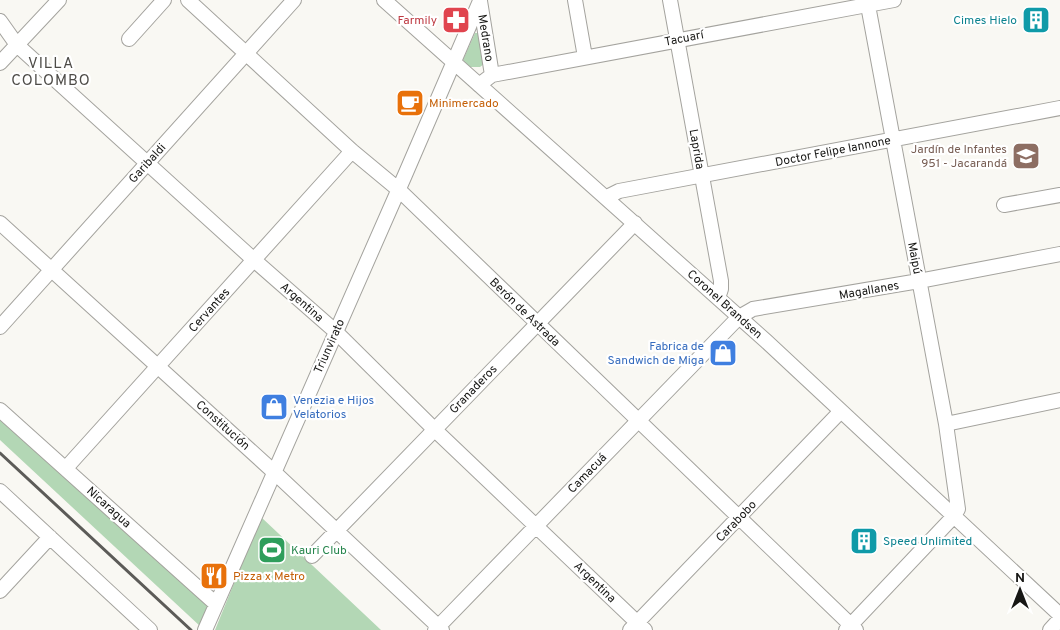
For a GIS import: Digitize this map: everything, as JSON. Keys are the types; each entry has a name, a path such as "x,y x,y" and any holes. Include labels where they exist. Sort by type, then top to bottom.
{"street":[{"path":"0,63 58,0"},
{"path":"129,39 164,0"},
{"name":"Berón de Astrada","path":"188,0 352,151 399,190 851,628"},
{"name":"Garibaldi","path":"0,327 294,0"},
{"name":"Coronel Brandsen","path":"384,0 607,197 1060,615"},
{"name":"Medrano","path":"454,62 480,0"},
{"name":"Medrano","path":"480,0 492,74"},
{"path":"576,0 585,57"},
{"name":"Laprida","path":"670,0 721,281 718,298"},
{"name":"Tacuarí","path":"479,85 492,74 867,3 894,0"},
{"name":"Maipú","path":"867,3 946,424 958,503 958,509 954,516"},
{"name":"Argentina","path":"0,20 17,45 254,260 336,331 434,429 536,526 637,628"},
{"name":"Triunvirato","path":"204,630 454,62"},
{"name":"Doctor Felipe Iannone","path":"607,197 619,191 1060,108"},
{"name":"Cervantes","path":"66,468 352,151"},
{"path":"1004,205 1060,195"},
{"name":"Constitución","path":"0,223 338,530 439,629"},
{"name":"Granaderos","path":"312,556 635,223"},
{"name":"Magallanes","path":"738,317 753,310 1060,254"},
{"name":"Camacuá","path":"439,629 738,317"},
{"path":"946,424 1060,400"},
{"name":"Nicaragua","path":"0,410 216,604"},
{"name":"Carabobo","path":"637,628 840,411"},
{"path":"0,492 150,630"},
{"path":"851,628 954,516"},
{"path":"0,591 50,538"},
{"path":"1050,630 1060,619"}],"green space":[{"path":"475,33 479,33 484,64 480,67 468,67 463,60"},
{"path":"0,413 212,603 201,627 0,440"},
{"name":"Kauri Club","path":"261,517 381,630 215,630"}],"railway":[{"path":"0,453 191,630"}],"place":[{"name":"Farmily","path":"456,20"},
{"name":"Cimes Hielo","path":"1036,20"},
{"name":"Minimercado","path":"410,103"},
{"name":"Jardín de Infantes 951 - Jacarandá","path":"1026,156"},
{"name":"Fabrica de Sandwich de Miga","path":"723,353"},
{"name":"Venezia e Hijos Velatorios","path":"274,407"},
{"name":"Speed Unlimited","path":"864,541"},
{"name":"Kauri Club","path":"272,550"},
{"name":"Pizza x Metro","path":"214,576"}],"district":[{"name":"VILLA COLOMBO","path":"51,72"}]}
